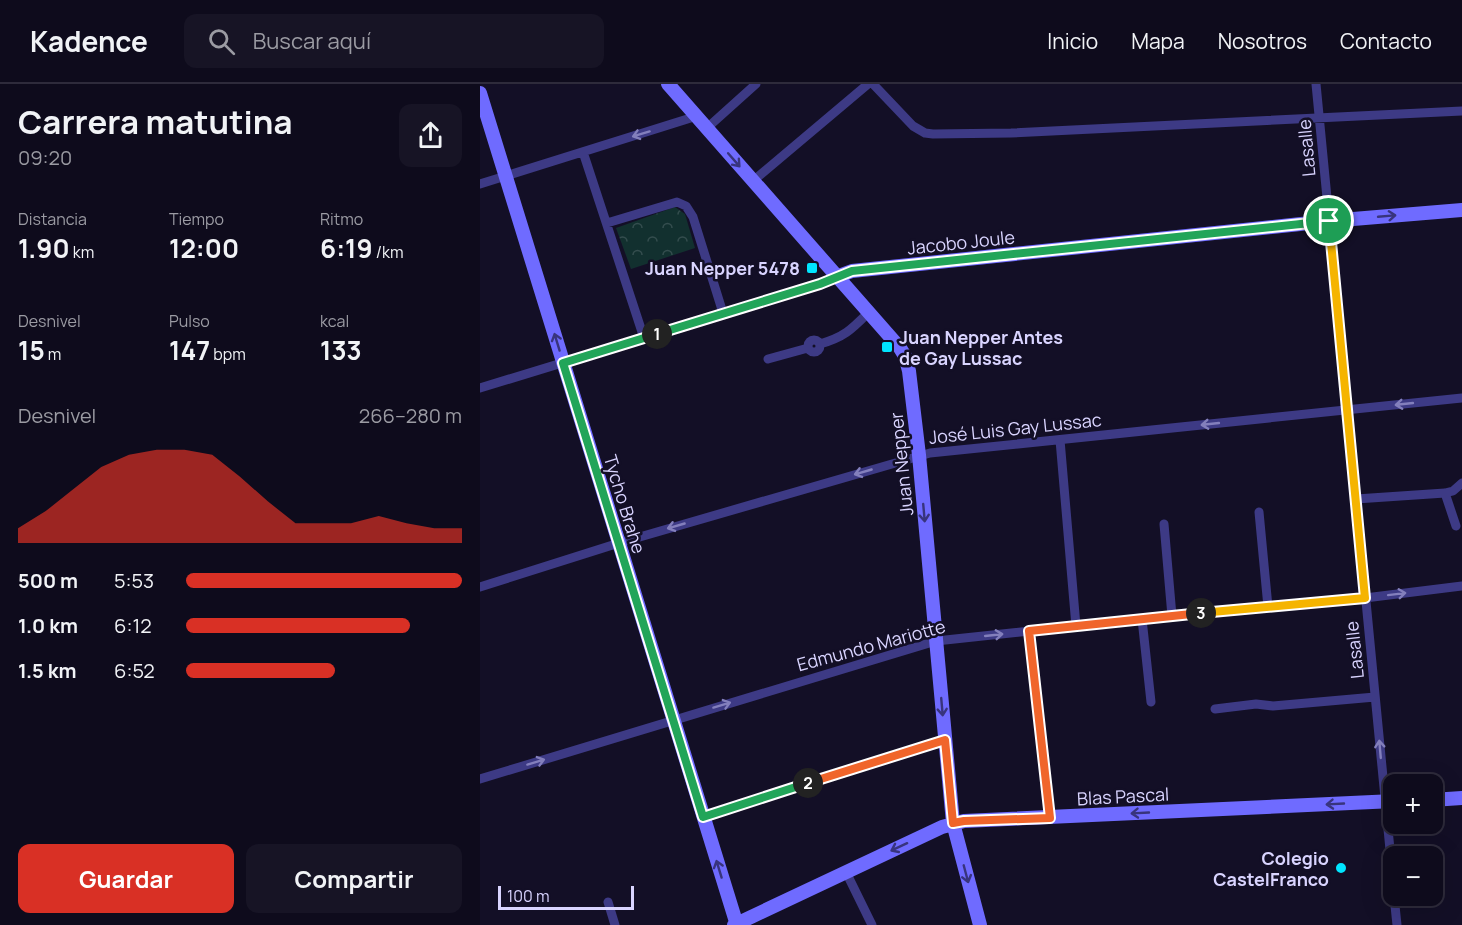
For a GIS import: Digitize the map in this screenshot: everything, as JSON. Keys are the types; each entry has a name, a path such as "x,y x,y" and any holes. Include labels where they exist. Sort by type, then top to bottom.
{"main road":[{"name":"Juan Nepper","path":"668,84 905,356 909,371 919,455 953,823 980,925"},
{"name":"Tycho Brahe","path":"480,93 735,925"},
{"name":"Jacobo Joule","path":"836,277 852,271 1329,221 1462,210"},
{"path":"1443,799 1462,798"},
{"name":"Blas Pascal","path":"735,925 953,823 1383,802"}],"street":[{"path":"707,128 756,84"},
{"path":"753,181 868,84"},
{"path":"873,84 913,126 933,134 1023,133 1462,111"},
{"name":"Lasalle","path":"1316,84 1365,598 1385,774"},
{"path":"480,184 697,116"},
{"path":"583,152 644,338"},
{"path":"607,223 677,202 686,206 693,217 723,314"},
{"name":"Jacobo Joule","path":"480,388 820,284 836,277"},
{"path":"768,359 808,348 808,342 813,339 819,341 820,344 834,340 845,334 868,313"},
{"name":"José Luis Gay Lussac","path":"480,587 619,543 919,455 1462,398"},
{"path":"1060,440 1076,626"},
{"path":"1356,499 1445,493 1453,491 1462,483"},
{"path":"1445,493 1456,526"},
{"path":"1259,512 1268,607"},
{"path":"1164,524 1172,616"},
{"name":"Edmundo Mariotte","path":"480,779 936,640 1365,598 1462,586"},
{"path":"1142,619 1151,702"},
{"path":"1029,631 1050,818"},
{"path":"1215,709 1256,704 1273,706 1375,697"},
{"path":"703,817 945,740"},
{"path":"846,872 872,925"},
{"path":"608,902 615,925"},
{"path":"1394,906 1395,924"}],"green space":[{"path":"675,207 685,214 695,248 631,269 616,228"}],"place":[{"name":"Juan Nepper 5478","path":"812,268"},
{"name":"Juan Nepper Antes de Gay Lussac","path":"887,347"},
{"name":"Colegio CastelFranco","path":"1341,868"}],"route":[{"path":"1329,221 1365,598 1029,631 1050,818 953,823 945,740 703,817 563,363 820,284 852,271 1329,221"}]}
